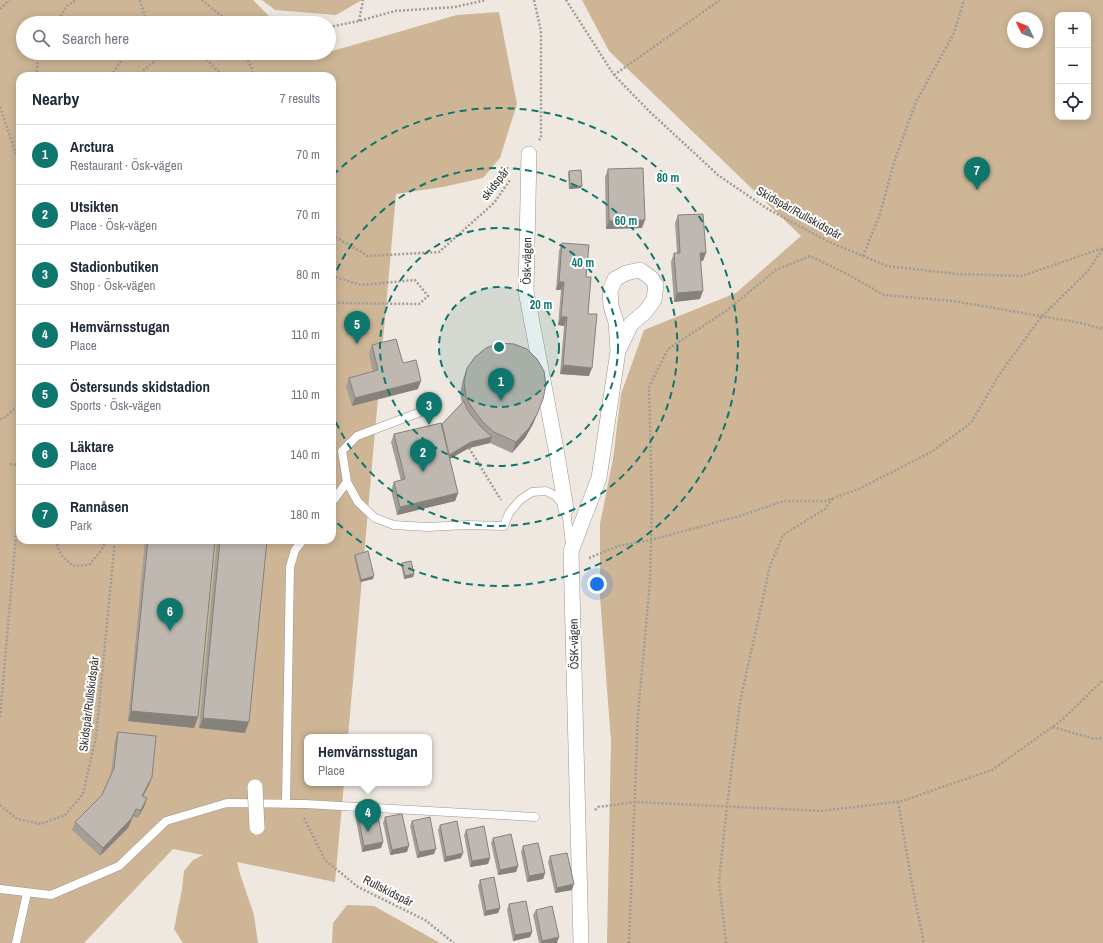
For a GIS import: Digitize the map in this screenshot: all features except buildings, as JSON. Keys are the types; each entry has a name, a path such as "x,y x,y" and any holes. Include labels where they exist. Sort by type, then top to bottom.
{"street":[{"name":"Ösk-vägen","path":"529,154 526,292 566,508"},
{"name":"ÖSK-vägen","path":"581,943 572,559 599,478 618,351 616,322 611,306 610,291 615,279 626,273 640,270 651,278 656,285 654,300 645,312 631,324 618,351"},
{"path":"255,787 257,827"}],"lane":[{"path":"418,413 357,436 342,451 347,482 358,502 375,518 394,525 504,526 509,512 520,500 532,492 546,491 556,496 566,508 572,559"},
{"path":"336,497 347,482"},
{"path":"286,803 290,567 295,550 300,544"},
{"path":"0,889 51,895 118,866 166,820 227,802 286,803 535,817"},
{"path":"16,943 28,893"}],"path":[{"path":"0,9 9,0"},
{"path":"61,16 67,6 76,0"},
{"path":"140,0 145,16"},
{"path":"202,0 221,16"},
{"path":"359,21 363,0"},
{"path":"336,26 395,11 455,7 486,0"},
{"path":"529,154 540,138 541,31 534,0"},
{"name":"Skidspår/Rullskidspår","path":"566,0 614,75 649,111 718,175 766,208 827,241 887,266 957,274 1022,276 1103,248"},
{"path":"614,75 720,0"},
{"path":"863,256 880,214 894,162 916,102 954,33 964,0"},
{"path":"37,72 38,60"},
{"path":"114,72 121,60"},
{"path":"142,72 156,60"},
{"path":"206,60 219,72"},
{"path":"248,60 252,72"},
{"path":"0,107 16,154"},
{"name":"skidspår","path":"336,237 368,256 439,252 494,203 512,178"},
{"path":"572,559 740,516 784,501 825,501 859,489 931,452 971,423 999,375 1041,317 1087,272 1103,248"},
{"path":"629,943 638,714 650,580 652,503 649,387 668,349 726,311 776,270 810,256 850,275 884,295 953,301 1103,329"},
{"path":"336,277 361,285 415,280 428,296 419,304 336,303"},
{"path":"0,419 4,418 16,408"},
{"path":"470,448 509,512"},
{"path":"10,464 16,465"},
{"path":"726,943 719,880 726,806 740,702 770,566 783,535 824,509 833,498"},
{"path":"0,717 16,535"},
{"path":"57,544 62,556 73,566 89,565 101,551 104,544"},
{"name":"Skidspår/Rullskidspår","path":"0,805 17,819 41,824 65,816 83,794 96,737 115,544"},
{"path":"578,822 598,807 634,802 822,811 902,801 992,770 1062,720 1103,680"},
{"path":"1052,727 1094,739 1103,738"},
{"path":"898,802 924,943"},
{"name":"Rullskidspår","path":"286,803 300,811 325,860 358,887 425,920 454,943"}],"shaded area":[{"path":"0,0 253,0 269,16 16,16 16,60 336,60 336,50 457,15 499,12 517,104 500,158 483,178 443,187 396,194 348,734 304,734 304,786 344,786 335,882 237,862 254,915 258,943 183,943 174,929 184,871 193,860 203,855 173,849 84,943 0,943"},
{"path":"262,0 362,0 336,15 275,10"},
{"path":"582,0 1103,0 1103,943 607,943 611,741 600,596 600,524 613,459 621,394 644,330 736,293 801,236 609,51"},
{"path":"347,905 374,906 440,943 332,943 333,923"}],"place":[{"name":"Rannåsen","path":"977,190"},
{"name":"Östersunds skidstadion","path":"357,344"},
{"name":"Arctura","path":"501,401"},
{"name":"Stadionbutiken","path":"429,425"},
{"name":"Utsikten","path":"423,472"},
{"name":"Läktare","path":"170,631"},
{"name":"Hemvärnsstugan","path":"368,832"}]}
